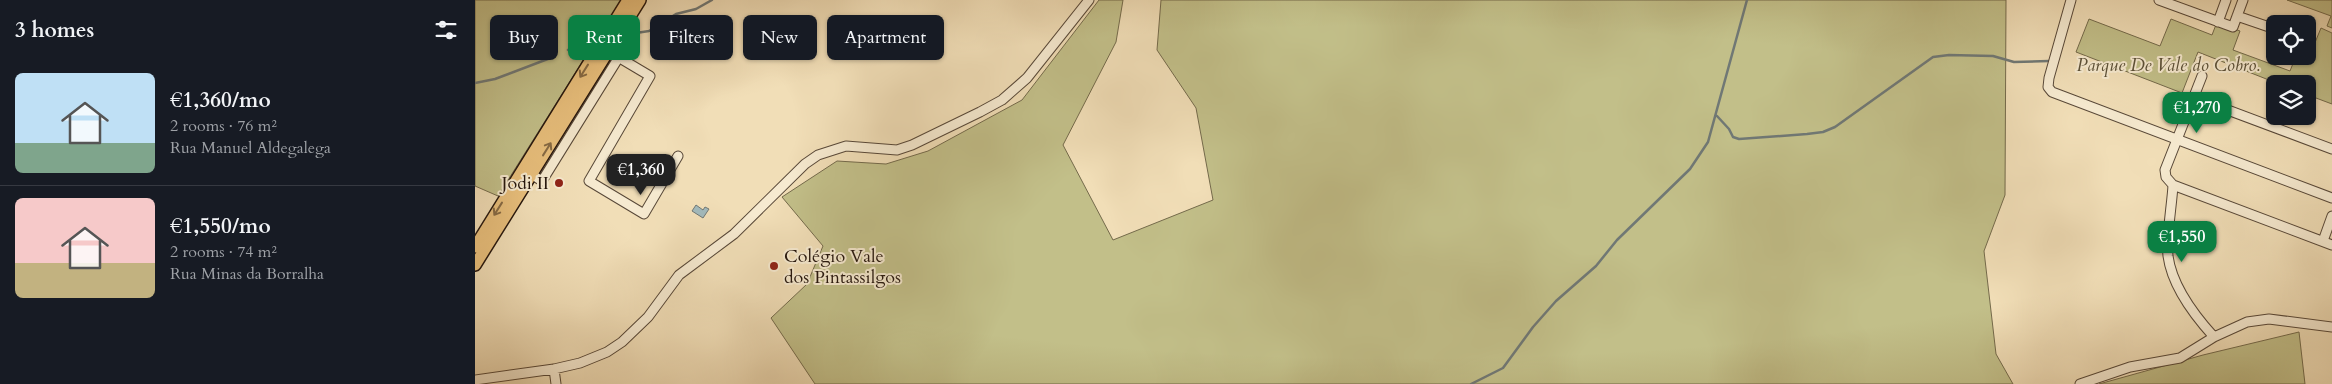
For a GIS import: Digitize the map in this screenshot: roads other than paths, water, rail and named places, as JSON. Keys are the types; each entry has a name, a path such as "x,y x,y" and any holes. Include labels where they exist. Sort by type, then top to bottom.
{"main road":[{"path":"475,247 628,0"},
{"path":"631,15 640,0"},
{"path":"475,265 602,60"}],"street":[{"path":"475,380 555,369 593,358 622,342 648,317 679,274 734,234 792,176 818,155 846,146 897,150 912,145 1002,100 1027,78 1089,0"},
{"path":"2071,0 2049,78 2048,87 2052,92 2332,198"},
{"path":"2159,0 2233,27 2243,0"},
{"path":"2218,22 2226,0"},
{"path":"2237,16 2266,27"},
{"path":"531,174 542,181 617,60"},
{"path":"624,60 650,76 589,181 644,214 678,156"},
{"path":"2202,76 2165,170 2166,177 2173,185 2332,245"},
{"path":"2193,97 2332,149"},
{"path":"2173,185 2168,255 2173,276 2186,300 2214,337"},
{"path":"2323,241 2332,216"},
{"path":"2080,384 2130,367 2180,358 2214,337 2247,322 2269,319 2332,327"},
{"path":"555,369 556,384"}],"water":[{"path":"696,205 703,210 705,207 709,209 703,218 692,211"}],"waterway":[{"path":"640,32 649,31 676,14 696,9 712,0"},
{"path":"1471,384 1503,368 1533,327 1556,301 1596,266 1617,240 1690,169 1708,142 1747,0"},
{"path":"1717,116 1729,129 1733,137 1739,139 1823,132 1835,127 1933,57 1949,55 1993,56 2014,62 2049,61"},
{"path":"475,83 495,79 545,60"}],"place":[{"name":"Jodi II","path":"559,183"},
{"name":"Colégio Vale dos Pintassilgos","path":"774,266"}],"park label":[{"name":"Parque De Vale do Cobro.","path":"2168,65"}]}
